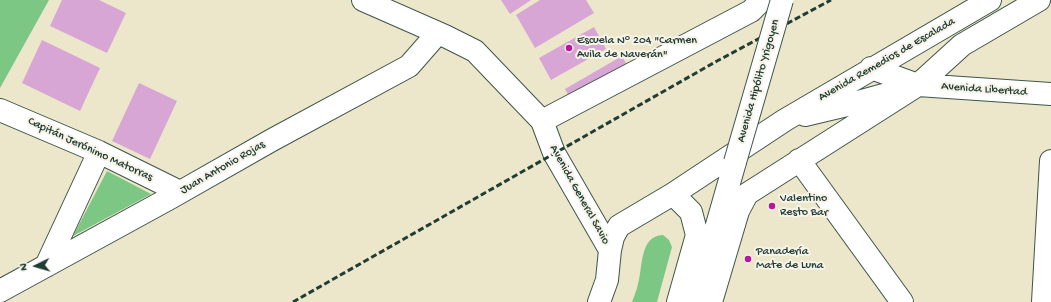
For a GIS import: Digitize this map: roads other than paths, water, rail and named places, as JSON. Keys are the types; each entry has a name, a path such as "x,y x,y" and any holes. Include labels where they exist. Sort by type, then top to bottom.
{"street":[{"name":"Avenida General Savio","path":"363,0 437,34 456,41 475,51 542,122 554,153 610,250"},
{"path":"542,122 751,11 762,0"},
{"name":"Avenida Hipólito Yrigoyen","path":"695,302 782,0"},
{"name":"Avenida Remedios de Escalada","path":"599,302 607,280 613,237 619,226 673,194 785,120 871,68 990,0"},
{"name":"Avenida Remedios de Escalada","path":"711,302 738,211 748,194 918,85 962,45 1039,0"},
{"name":"Juan Antonio Rojas","path":"0,291 409,66 437,34"},
{"path":"871,68 918,85"},
{"name":"Avenida Remedios de Escalada","path":"785,120 847,105 918,85"},
{"name":"Avenida Libertad","path":"918,85 1051,94"},
{"name":"Capitán Jerónimo Matorras","path":"0,110 99,152 180,192"},
{"path":"46,266 99,152"},
{"path":"799,160 902,302"},
{"path":"1043,302 1051,161"},
{"path":"673,194 691,212 697,235 678,302"}],"railway":[{"path":"293,302 717,61 831,0"}],"place":[{"name":"Escuela N° 204 \"Carmen Avila de Naverán\"","path":"569,48"},
{"name":"Valentino Resto Bar","path":"772,206"},
{"name":"Panadería Mate de Luna","path":"748,259"}]}
